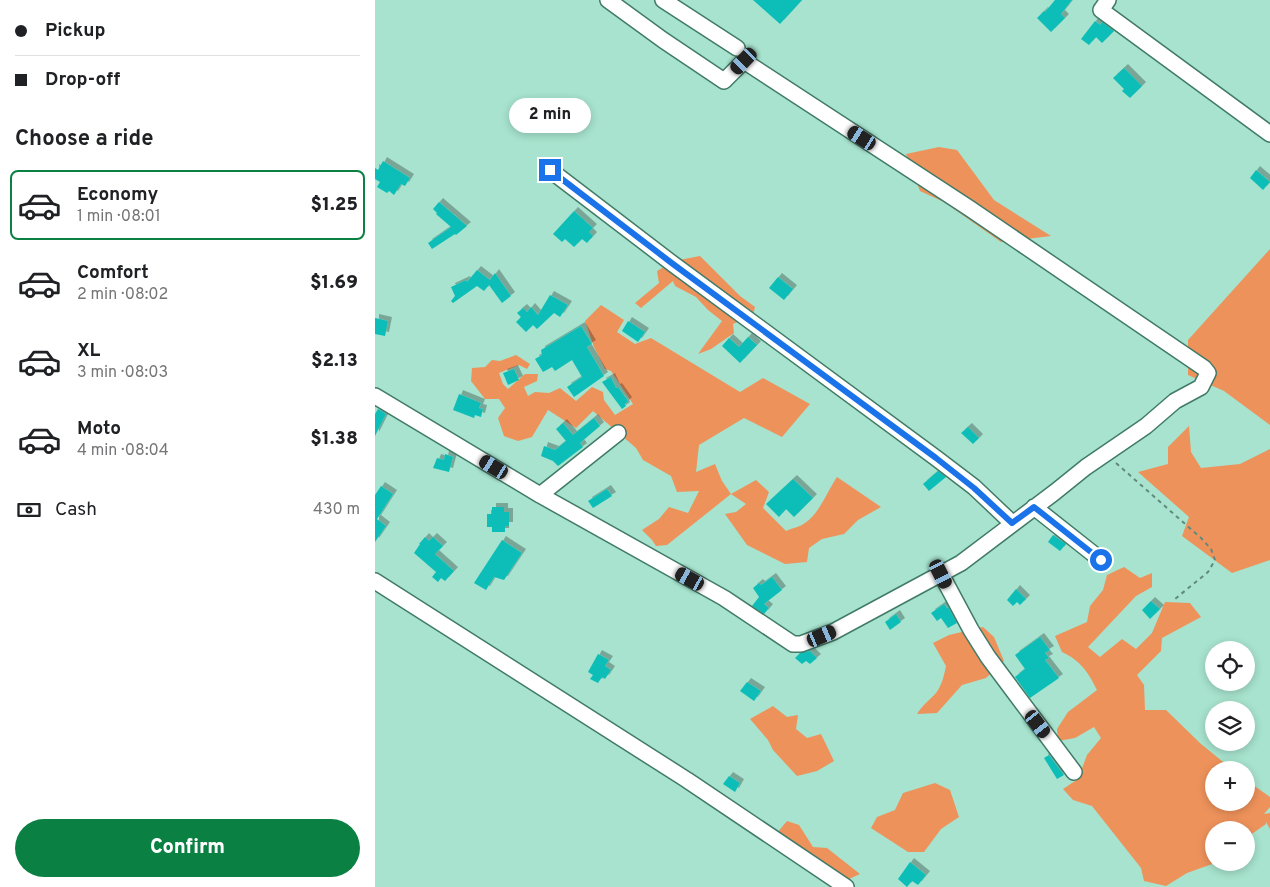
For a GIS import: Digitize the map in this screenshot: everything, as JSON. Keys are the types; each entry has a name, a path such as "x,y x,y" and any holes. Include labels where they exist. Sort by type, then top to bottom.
{"street":[{"path":"375,396 540,495 724,598 793,644 801,644 833,632 961,563 1086,466 1146,426 1175,401 1201,387 1208,372 1204,368 977,214 744,61 724,82 608,0"},
{"path":"663,0 737,48"},
{"path":"1108,0 1101,10 1270,134"},
{"path":"550,170 673,264 936,458 974,488 1012,523"},
{"path":"540,495 618,433"},
{"path":"1034,507 1101,560"},
{"path":"941,574 971,630 989,657 1074,772"},
{"path":"375,581 687,780 846,887"}],"path":[{"path":"1105,454 1201,538 1211,549 1215,560 1208,572 1175,599"}],"shaded area":[{"path":"939,147 957,150 994,200 1051,236 1001,242 944,202 920,191 906,154"},
{"path":"1270,249 1270,425 1224,391 1188,375 1188,340"},
{"path":"700,256 740,296 755,307 753,315 733,324 734,333 711,349 698,354 722,321 696,297 675,286 673,281 641,308 635,303 659,283 657,271 674,261"},
{"path":"601,305 624,320 617,332 635,344 651,338 740,392 763,378 810,404 782,437 744,418 699,445 696,472 715,464 722,481 731,494 667,545 656,546 642,530 659,519 669,507 688,513 699,491 677,492 671,476 643,460 636,448 593,411 576,428 548,410 532,437 518,441 504,436 498,418 505,408 499,399 485,399 471,381 472,368 485,367 492,360 500,361 516,355 530,364 527,369 519,365 499,373 503,384 508,389 525,374 538,374 537,381 524,387 528,396 535,392 549,393 560,388 576,401 592,387 603,392 604,400 615,415 633,404 611,371 605,369 594,347 585,321"},
{"path":"1189,426 1191,452 1201,468 1240,464 1270,449 1270,560 1232,573 1182,536 1189,517 1138,472 1168,464 1168,447"},
{"path":"837,477 881,507 858,520 844,534 822,539 809,548 807,562 785,564 747,545 725,514 736,512 746,504 731,494 756,480 769,492 763,508 786,531 801,526 815,514"},
{"path":"1124,567 1140,578 1152,573 1152,587 1136,596 1088,647 1100,657 1122,639 1136,649 1152,633 1165,602 1190,603 1201,617 1162,638 1161,651 1137,675 1144,685 1145,710 1166,710 1205,747 1205,751 1210,751 1222,761 1205,761 1205,811 1255,811 1255,786 1270,797 1270,807 1264,814 1270,813 1270,829 1266,822 1266,824 1255,832 1255,821 1205,821 1205,867 1187,873 1166,886 1144,881 1141,868 1092,806 1073,800 1063,789 1078,779 1087,755 1101,738 1094,727 1075,738 1058,741 1057,729 1068,712 1097,690 1083,668 1074,659 1062,652 1055,636 1087,622 1090,606 1103,590 1107,575"},
{"path":"983,627 994,637 1004,661 986,678 962,685 937,713 917,714 938,690 946,666 933,643 949,635"},
{"path":"773,706 787,717 798,715 796,729 807,738 821,734 834,761 817,771 797,776 773,750 768,740 750,719"},
{"path":"935,783 950,790 959,817 941,829 924,852 908,852 871,828 877,817 895,810 903,793"},
{"path":"787,821 799,825 813,847 827,848 860,874 834,886 764,842 755,833 777,833"}],"building":[{"path":"753,0 802,0 780,24"},
{"path":"1055,0 1072,0 1061,14 1065,18 1051,32 1037,18"},
{"path":"1095,21 1100,25 1102,22 1114,31 1102,43 1096,37 1089,45 1081,39"},
{"path":"1124,68 1142,86 1130,98 1122,91 1124,89 1113,78"},
{"path":"383,161 410,178 405,186 401,184 394,195 377,187 380,182 375,179 375,168 378,170"},
{"path":"1256,170 1270,182 1263,190 1250,178"},
{"path":"439,202 467,226 432,249 428,243 451,227 433,209"},
{"path":"574,211 593,228 589,232 593,236 587,243 582,239 574,247 565,239 562,242 553,234"},
{"path":"477,270 490,280 495,273 511,296 502,303 489,285 484,291 477,286 453,303 451,301 455,296 451,287 466,280 467,282"},
{"path":"778,277 793,289 784,300 769,288"},
{"path":"550,295 568,305 560,317 554,313 537,329 533,325 526,332 516,322 521,317 517,313 523,308 527,312 531,307 538,315"},
{"path":"375,318 388,321 385,336 375,334"},
{"path":"628,321 645,332 638,342 622,331"},
{"path":"581,326 592,344 587,347 604,376 574,397 567,387 582,377 572,360 555,371 552,367 543,372 535,359 542,355 541,350"},
{"path":"748,337 757,345 740,363 722,346 729,338 739,347"},
{"path":"514,369 519,380 508,385 503,373"},
{"path":"611,377 616,388 618,387 628,401 622,409 602,382"},
{"path":"459,394 481,403 479,408 483,409 481,417 475,415 474,418 453,410"},
{"path":"378,409 386,414 375,436 375,414"},
{"path":"594,418 600,426 580,443 583,447 558,466 553,461 541,456 544,446 555,450 566,441 556,429 563,423 573,435"},
{"path":"968,427 979,438 973,444 961,433"},
{"path":"445,454 453,457 449,472 433,468 437,458 444,460"},
{"path":"938,471 946,477 929,491 923,484"},
{"path":"793,479 813,498 794,517 786,509 779,517 766,504"},
{"path":"381,486 393,494 377,519 386,526 375,542 375,495"},
{"path":"607,489 612,496 593,508 588,501"},
{"path":"492,507 504,507 504,512 509,512 509,526 505,526 505,532 492,532 492,527 487,527 487,514 492,514"},
{"path":"1053,535 1066,544 1060,551 1048,542"},
{"path":"425,537 429,541 433,537 443,546 435,554 454,571 445,581 441,578 438,582 432,577 436,572 414,553"},
{"path":"502,540 522,553 504,580 494,577 486,590 474,583"},
{"path":"772,577 782,590 764,604 769,608 764,614 752,606 759,597 753,588"},
{"path":"1016,589 1026,599 1020,605 1017,602 1013,606 1007,600"},
{"path":"1151,601 1160,609 1150,619 1142,610"},
{"path":"944,604 948,607 957,623 948,628 941,618 937,621 931,613"},
{"path":"896,614 901,622 890,630 885,622"},
{"path":"1040,637 1050,650 1045,653 1049,658 1045,660 1059,678 1030,698 1015,677 1025,669 1015,655"},
{"path":"810,651 817,658 810,664 806,661 802,664 795,658 800,653"},
{"path":"598,654 609,660 605,666 611,670 605,679 602,677 598,683 590,679 593,675 588,672"},
{"path":"747,682 761,691 754,701 740,691"},
{"path":"1049,755 1064,775 1057,779 1044,758"},
{"path":"729,776 740,783 735,792 723,784"},
{"path":"910,862 926,875 918,885 912,881 907,887 898,879"}],"route":[{"path":"550,170 673,264 936,458 974,488 1012,523 1034,507 1101,560"}]}
